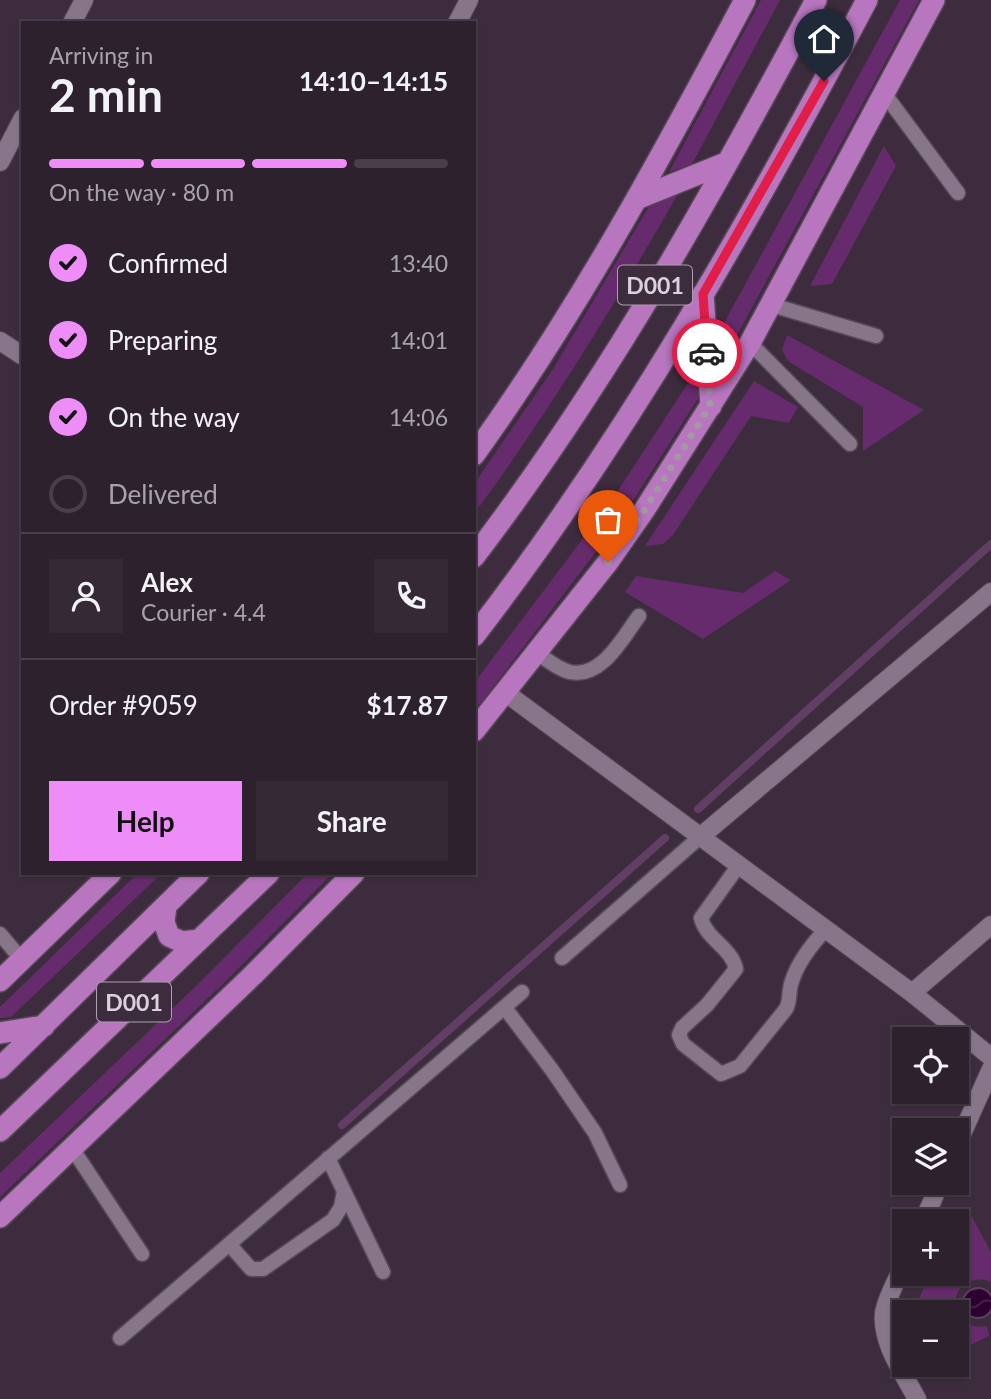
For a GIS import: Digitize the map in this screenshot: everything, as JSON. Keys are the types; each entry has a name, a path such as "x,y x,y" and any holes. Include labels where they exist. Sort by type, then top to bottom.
{"highway":[{"path":"476,452 525,383 639,198 745,0"},
{"name":"D001","path":"476,554 533,477 576,411 728,162 816,0"},
{"name":"D001","path":"476,633 586,483 659,370 824,81 867,0"},
{"path":"481,716 506,693 608,562 645,509 772,305 934,0"},
{"path":"639,198 728,162"},
{"path":"703,294 710,406"},
{"path":"0,981 109,875"},
{"name":"D001","path":"0,1069 197,875"},
{"name":"D001","path":"0,1131 267,875"},
{"path":"0,1217 253,975 353,875"},
{"path":"166,906 164,922 169,936 182,942 199,940"},
{"path":"0,1033 44,1026"}],"street":[{"path":"73,21 84,0"},
{"path":"458,21 468,0"},
{"path":"0,162 21,122"},
{"path":"0,341 21,355"},
{"path":"700,837 991,592"},
{"path":"506,693 912,993 991,1057"},
{"path":"912,993 991,925"},
{"path":"969,1118 991,1069"},
{"path":"895,1286 884,1314 886,1329 891,1349 917,1399"}],"lane":[{"path":"884,93 958,193"},
{"path":"772,305 876,335"},
{"path":"750,343 850,444"},
{"path":"537,653 570,672 590,671 605,661 639,616"},
{"path":"562,958 700,837"},
{"path":"739,865 701,918 703,928 734,961 736,969 707,1004 682,1028 679,1035 683,1044 721,1074 740,1066 786,1009 790,1001 792,981 815,941 826,929"},
{"path":"0,934 22,960"},
{"path":"120,1338 522,992"},
{"path":"505,1008 552,1070 594,1133 620,1185"},
{"path":"72,1148 142,1254"},
{"path":"328,1158 383,1272"},
{"path":"229,1244 251,1269 264,1269 333,1220 341,1207 344,1191"}],"shaded area":[{"path":"761,0 780,0 692,164 669,172"},
{"path":"900,0 919,0 736,337 717,336"},
{"path":"884,146 896,166 832,284 810,286"},
{"path":"678,194 580,357 476,511 476,481 553,369 651,203"},
{"path":"787,335 924,410 863,451 863,407 788,361 782,350"},
{"path":"697,369 701,394 624,515 480,704 476,705 476,680 612,500"},
{"path":"754,381 798,407 789,423 751,416 673,535 663,544 645,546"},
{"path":"775,571 791,580 703,639 625,592 636,576 743,593"},
{"path":"136,875 160,875 11,1017 0,1018 0,1007"},
{"path":"306,875 331,875 226,981 0,1197 0,1173 196,986"},
{"path":"969,1213 991,1252 991,1282 969,1282"},
{"path":"925,1286 962,1286 956,1300 918,1300"},
{"path":"969,1324 987,1326 989,1336 969,1346"}],"water":[{"path":"972,1289 984,1289 992,1297 992,1309 984,1317 972,1317 969,1315 969,1300 964,1300 964,1297"}],"waterway":[{"path":"698,809 991,544"},
{"path":"342,1125 665,838"}],"way so far":[{"path":"608,562 710,406 707,353"}],"route":[{"path":"707,353 703,294 824,81"}]}
